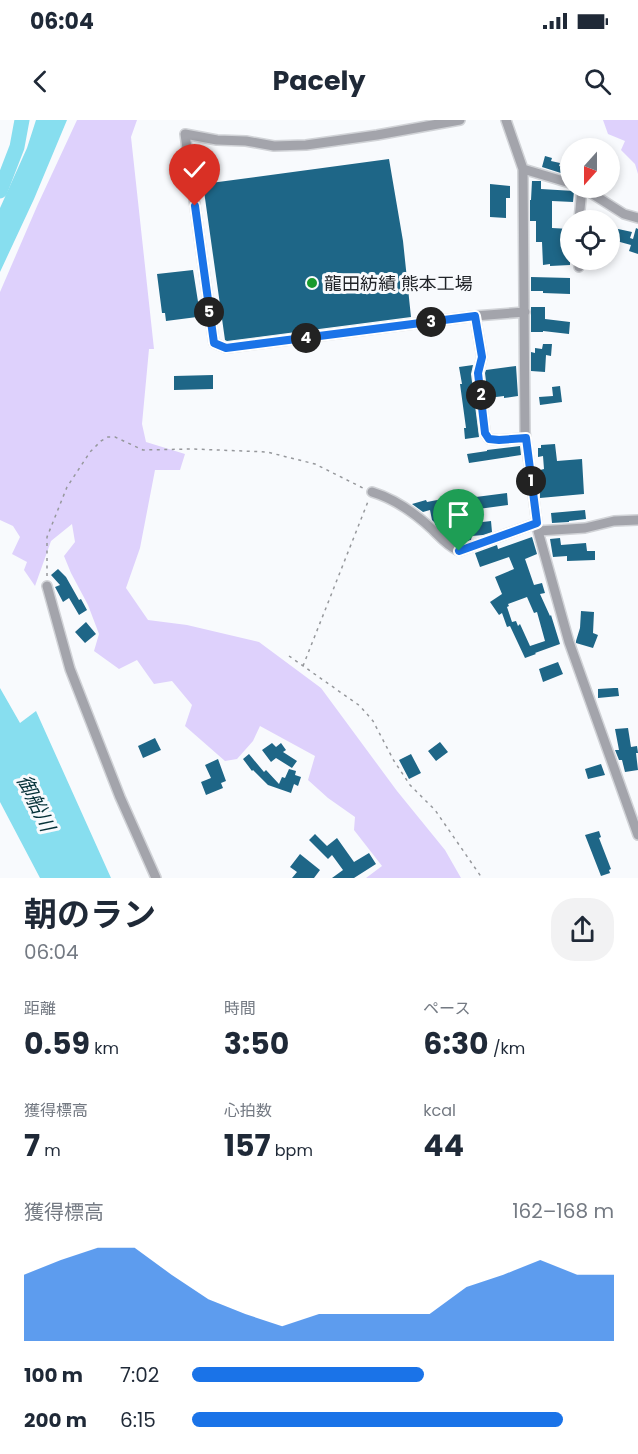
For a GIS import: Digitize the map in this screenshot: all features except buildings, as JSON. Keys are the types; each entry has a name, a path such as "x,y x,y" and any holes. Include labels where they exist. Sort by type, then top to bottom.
{"street":[{"path":"459,120 306,145 274,146 185,134 214,343 226,348 475,316 525,312"},
{"path":"506,120 523,169 526,438 537,527 569,642 638,835"},
{"path":"523,169 560,180"},
{"path":"599,198 624,214 638,218"},
{"path":"475,316 482,357 478,373 485,433 489,439 526,438"},
{"path":"372,492 401,505 432,529 451,548 459,551 537,527 585,528 614,521 638,520"},
{"path":"47,586 70,669 120,797 156,878"}],"path":[{"path":"47,586 47,537 63,496 75,473 90,452 100,441 108,437 115,437 143,450 193,448 267,452 315,464 372,492 303,666"},
{"path":"289,656 360,706 373,721 394,761 410,785 435,810 482,878"}],"shaded area":[{"path":"77,120 137,120 131,137 154,349 149,349 142,424 146,442 185,454 180,470 155,470 140,548 126,588 148,620 187,625 259,642 321,688 397,791 445,850 461,878 366,878 382,866 354,830 355,817 308,780 315,756 260,726 253,741 237,759 225,761 185,726 192,705 172,681 154,684 137,660 119,669 94,651 99,634 88,605 64,556 75,542 72,524 51,541 35,586 24,570 27,562 12,554 20,537 13,526 0,520 0,292"},
{"path":"603,120 638,120 638,174 635,164 621,150 625,141 608,134"}],"water":[{"path":"36,120 67,120 0,272 0,208 27,148"},
{"path":"0,688 20,723 36,711 111,878 40,878 0,802"}],"waterway":[{"name":"御船川","path":"0,191 17,147 22,120"}],"place":[{"name":"龍田紡績 熊本工場","path":"312,283"}],"route":[{"path":"195,206 214,343 226,348 475,316 482,357 478,373 485,433 489,439 526,438 537,523 459,551"}]}
